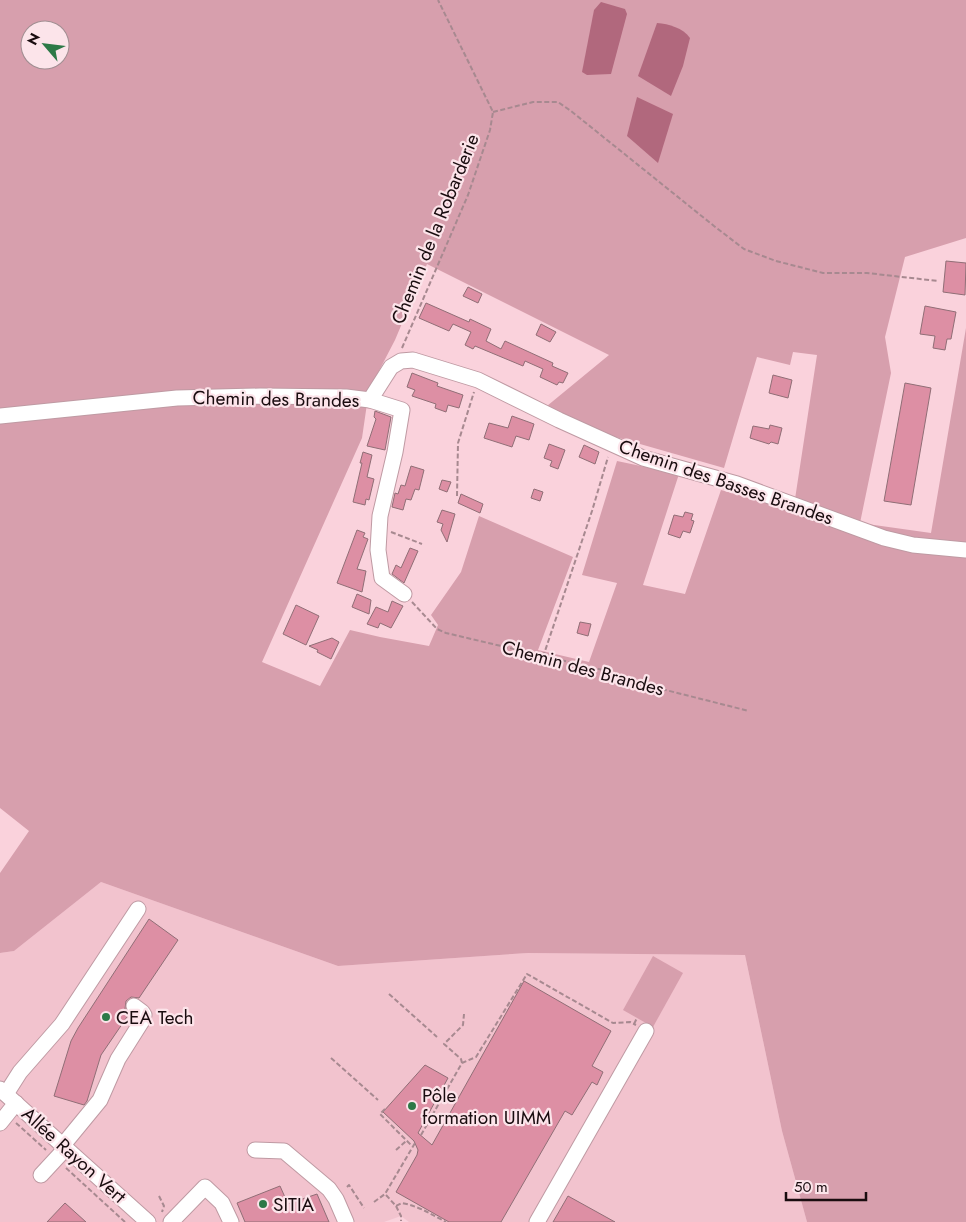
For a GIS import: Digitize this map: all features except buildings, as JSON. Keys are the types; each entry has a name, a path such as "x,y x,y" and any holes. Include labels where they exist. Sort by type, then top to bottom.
{"street":[{"name":"Chemin des Basses Brandes","path":"401,361 414,360 478,380 559,420 643,458 737,484 884,538 913,545 966,550"},
{"path":"370,400 391,368 401,361"},
{"name":"Chemin des Brandes","path":"0,416 177,398 260,396 346,397 370,400 402,410 395,452 380,516 378,550 382,578 404,594"},
{"path":"0,1123 7,1095 20,1072 62,1024 138,909"},
{"path":"37,1172 63,1145 100,1100 118,1059 144,1015 134,1006"},
{"path":"537,1222 640,1028"},
{"name":"Allée Rayon Vert","path":"7,1095 63,1145 88,1162 161,1221"},
{"path":"256,1150 284,1152 329,1189 336,1199 346,1222"},
{"path":"161,1221 205,1186 222,1202 231,1222"}],"path":[{"path":"438,0 493,112 533,102 558,102 744,249 776,261 823,273 867,273 938,281"},
{"name":"Chemin de la Robarderie","path":"401,361 402,346 468,195 481,160 493,112"},
{"path":"456,496 458,444 478,380"},
{"path":"544,656 612,444"},
{"path":"379,527 422,544"},
{"name":"Chemin des Brandes","path":"404,594 437,629 446,633 603,670 617,674 630,681 749,711"},
{"path":"421,1135 462,1063 476,1057 527,974 613,1023 630,1022 640,1028"},
{"path":"389,994 437,1037"},
{"path":"462,1063 444,1044 463,1025 464,1014"},
{"path":"637,1018 640,1028"},
{"path":"331,1058 378,1100"},
{"path":"385,1108 380,1114 413,1147"},
{"path":"396,1150 406,1141"},
{"path":"374,1202 385,1194 415,1143"},
{"path":"347,1187 349,1185 364,1208"},
{"path":"385,1194 396,1206 401,1216 401,1221"},
{"path":"159,1196 164,1206 161,1221"},
{"path":"396,1206 402,1203 411,1205 446,1222"}],"shaded area":[{"path":"0,0 966,0 966,238 905,257 885,337 891,373 860,523 931,533 966,328 966,1222 807,1222 782,1131 745,955 528,953 338,966 101,882 14,951 0,953 0,873 29,831 0,808","holes":["427,264 609,355 547,406 612,436 724,468 757,357 790,365 793,352 817,355 795,499 791,510 721,490 685,594 643,585 679,474 617,461 582,575 617,583 589,662 538,650 573,557 479,516 461,572 431,615 438,625 429,646 350,630 320,686 262,662 362,438 369,390 395,340"]},
{"path":"601,2 625,9 627,14 611,74 587,75 582,72 594,10"},
{"path":"657,23 675,27 690,38 683,66 671,96 638,76"},
{"path":"637,97 673,114 658,163 627,136"},
{"path":"101,882 338,966 528,953 745,955 782,1131 807,1222 409,1222 401,1216 384,1222 0,1222 0,953 14,951"},
{"path":"653,956 683,973 653,1027 623,1010"}],"place":[{"name":"CEA Tech","path":"106,1017"},
{"name":"Pôle formation UIMM","path":"412,1106"},
{"name":"SITIA","path":"263,1204"}]}
